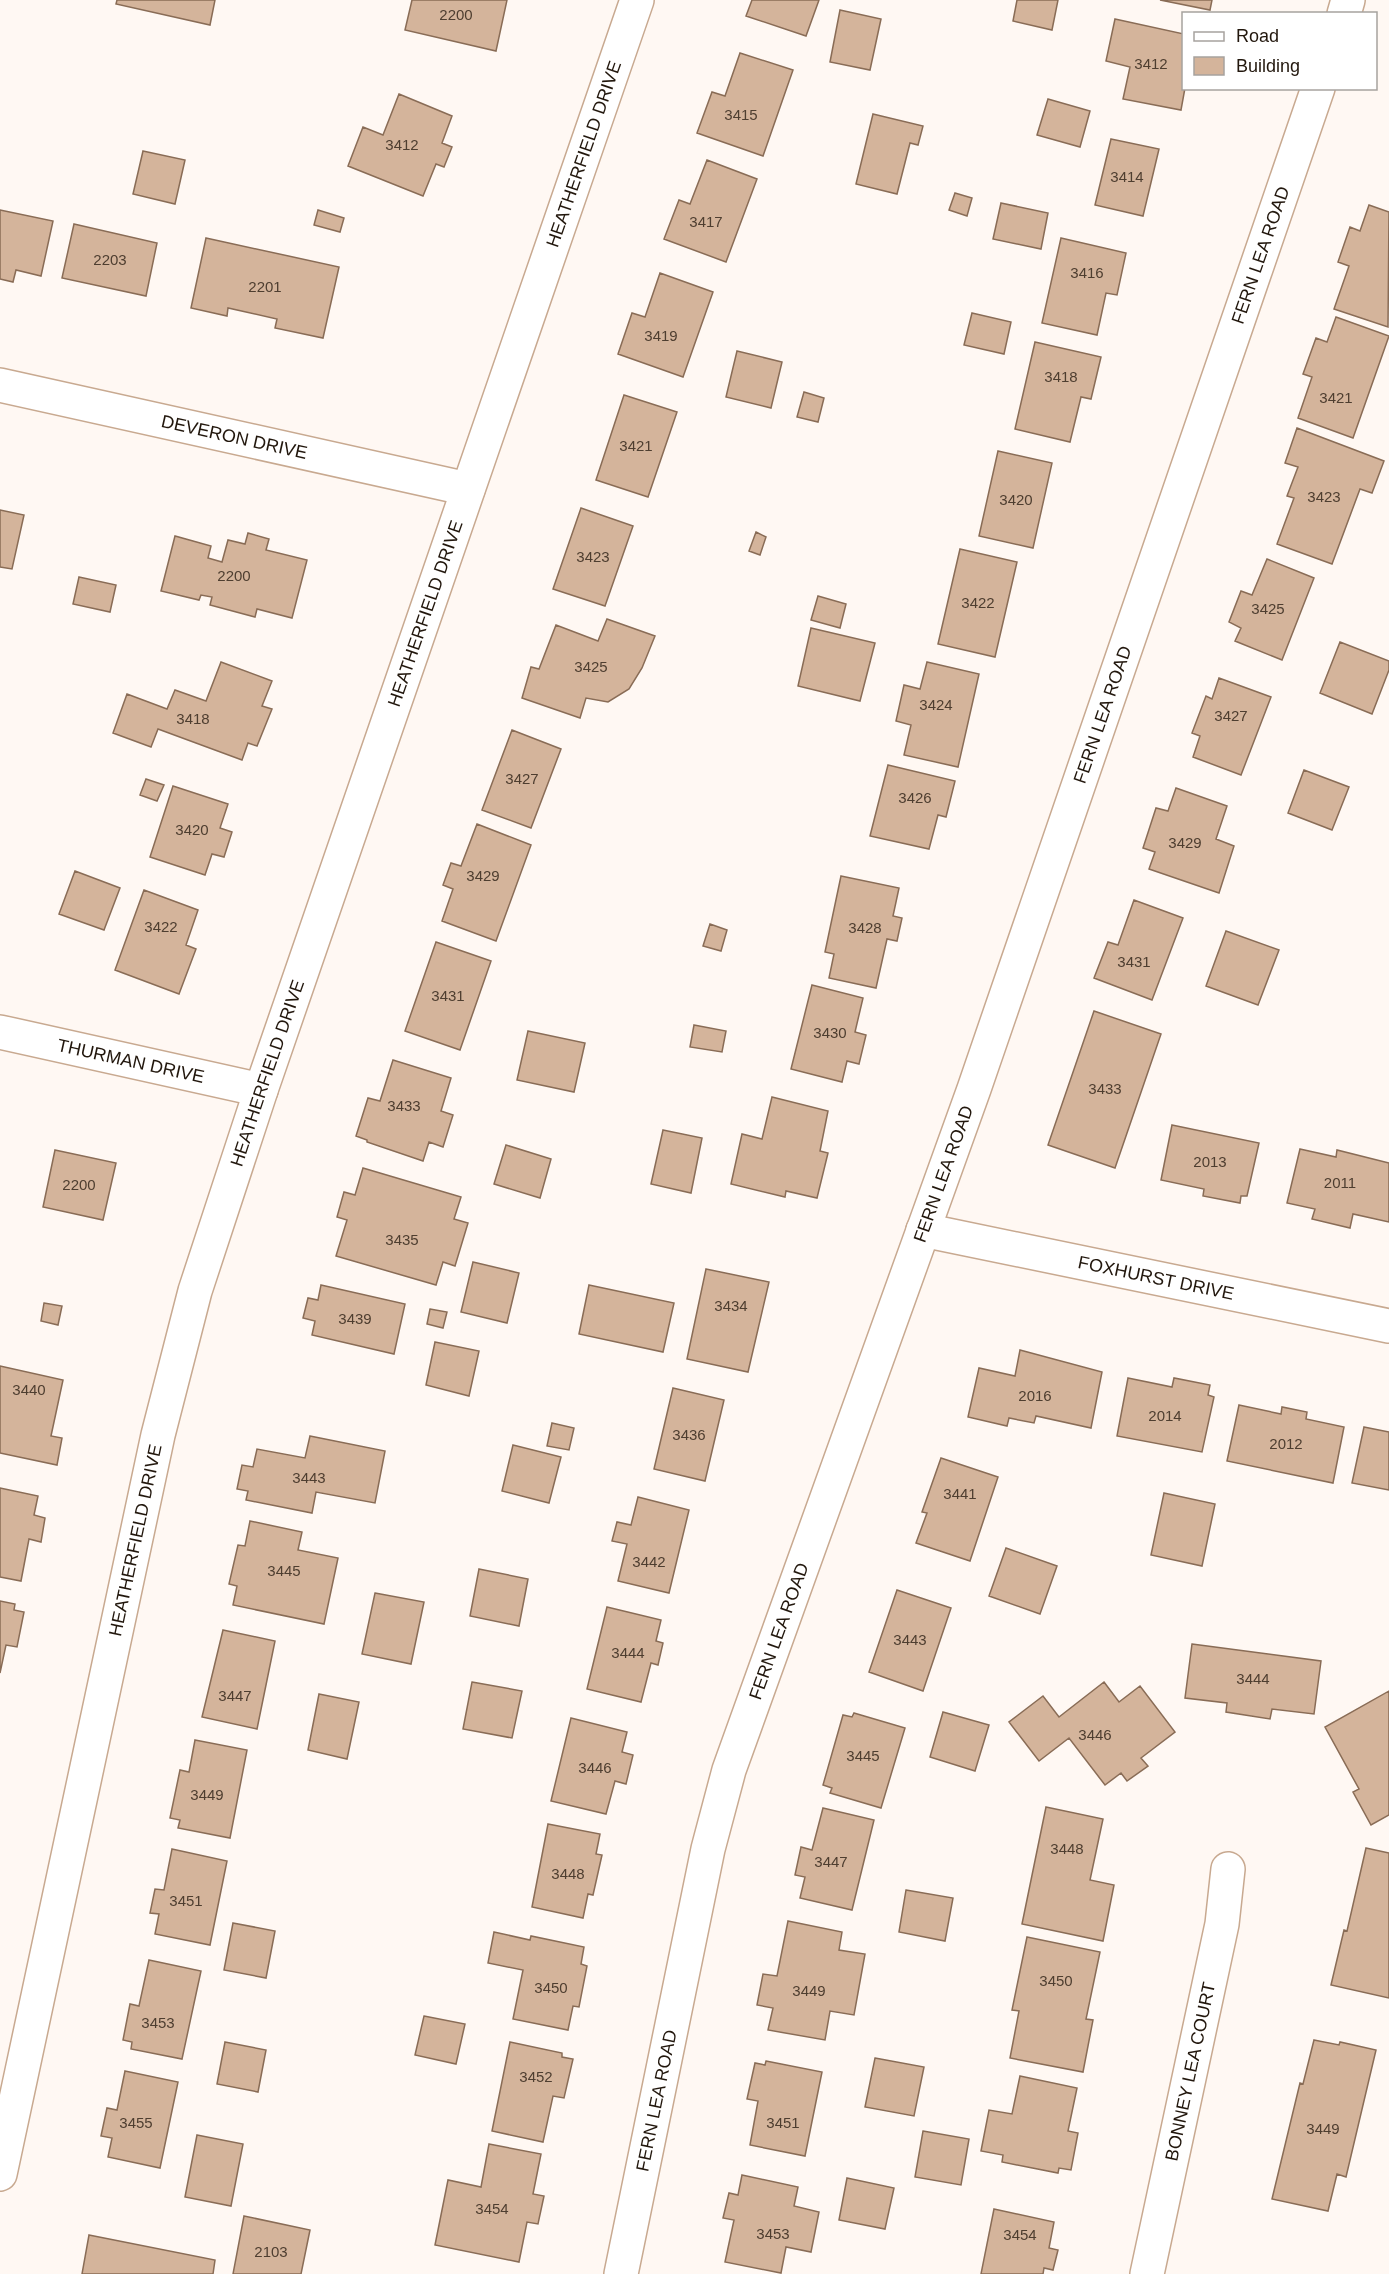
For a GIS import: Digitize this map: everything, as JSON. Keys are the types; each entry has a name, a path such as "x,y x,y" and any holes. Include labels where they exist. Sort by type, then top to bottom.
{"street":[{"name":"HEATHERFIELD DRIVE","path":"0,2174 158,1435 195,1292 261,1090 637,0"},
{"name":"FERN LEA ROAD","path":"621,2274 708,1850 729,1770 923,1230 1317,90"},
{"name":"DEVERON DRIVE","path":"0,385 468,489"},
{"name":"THURMAN DRIVE","path":"0,1032 261,1090"},
{"name":"FOXHURST DRIVE","path":"923,1230 1389,1326"},
{"name":"BONNEY LEA COURT","path":"1147,2274 1222,1924 1228,1869"}],"building":[{"path":"117,0 215,0 210,25 116,4"},
{"path":"412,0 507,0 496,51 405,30"},
{"path":"752,0 819,0 806,36 746,16"},
{"path":"1017,0 1058,0 1052,30 1013,21"},
{"path":"1160,0 1212,0 1210,10"},
{"path":"840,10 881,19 870,70 830,62"},
{"path":"1115,19 1182,34 1182,90 1185,90 1181,110 1123,99 1130,67 1106,61"},
{"path":"740,53 793,70 763,156 697,133 712,92 725,96"},
{"path":"399,94 452,116 442,143 452,147 444,167 436,164 423,196 348,166 363,127 383,135"},
{"path":"1048,99 1090,111 1080,147 1037,135"},
{"path":"873,114 923,126 918,145 910,143 897,194 856,184"},
{"path":"1111,139 1159,149 1143,216 1095,205"},
{"path":"143,151 185,160 175,204 133,194"},
{"path":"707,160 757,179 726,262 664,239 679,200 690,204"},
{"path":"955,193 972,198 967,216 949,210"},
{"path":"1001,203 1048,213 1041,249 993,239"},
{"path":"1369,205 1389,212 1388,327 1334,309 1349,266 1338,262 1350,227 1360,231"},
{"path":"0,210 53,221 41,276 16,270 13,282 0,279"},
{"path":"318,210 344,218 340,232 314,225"},
{"path":"74,224 157,243 146,296 62,278"},
{"path":"206,238 339,267 323,338 275,328 277,319 228,308 227,316 191,308"},
{"path":"1061,238 1126,253 1117,295 1106,293 1097,335 1042,323"},
{"path":"660,273 713,292 683,377 618,354 632,313 645,317"},
{"path":"972,313 1011,322 1004,354 964,345"},
{"path":"1336,317 1389,336 1353,438 1298,418 1312,377 1303,374 1316,338 1327,342"},
{"path":"1035,342 1101,357 1091,399 1081,397 1070,442 1015,429"},
{"path":"737,351 782,362 771,408 726,397"},
{"path":"804,392 824,398 818,422 797,417"},
{"path":"624,395 677,412 648,497 596,480"},
{"path":"1297,428 1384,461 1372,493 1360,489 1332,564 1277,544 1294,498 1287,496 1298,467 1285,463"},
{"path":"998,451 1052,463 1033,548 979,536"},
{"path":"581,508 633,526 605,606 553,589"},
{"path":"0,510 24,515 12,569 0,567"},
{"path":"756,532 766,537 760,555 749,551"},
{"path":"248,533 269,539 266,550 307,560 292,618 257,609 255,617 210,605 212,597 201,595 199,600 161,591 175,536 211,546 208,558 222,562 228,540 245,544"},
{"path":"960,549 1017,562 995,657 938,644"},
{"path":"1267,559 1314,578 1282,660 1235,641 1241,628 1229,622 1241,591 1252,595"},
{"path":"79,577 116,585 110,612 73,604"},
{"path":"818,596 846,604 840,628 811,620"},
{"path":"607,619 655,636 642,668 629,689 608,702 586,698 580,718 522,698 531,667 539,669 556,625 598,641"},
{"path":"811,628 875,643 860,701 798,686"},
{"path":"1340,642 1389,661 1389,670 1372,714 1320,693"},
{"path":"221,662 272,681 262,706 272,709 257,746 248,743 242,760 158,729 151,747 113,733 127,694 167,709 175,690 206,701"},
{"path":"927,662 979,674 958,767 904,755 911,725 896,721 904,685 920,689"},
{"path":"1219,678 1271,697 1241,775 1193,757 1200,736 1192,733 1206,696 1212,699"},
{"path":"512,730 561,749 531,828 482,810"},
{"path":"888,765 955,781 946,817 938,815 929,849 870,836"},
{"path":"1304,770 1349,787 1332,830 1288,813"},
{"path":"146,779 164,785 157,801 140,795"},
{"path":"173,786 228,804 220,828 232,832 224,857 212,854 205,875 150,857"},
{"path":"1176,788 1227,806 1216,839 1234,846 1219,893 1149,869 1155,852 1143,848 1156,808 1168,811"},
{"path":"477,824 531,845 496,941 442,921 453,889 443,885 451,863 461,866"},
{"path":"75,871 120,888 104,930 59,914"},
{"path":"841,876 899,888 893,916 902,918 897,941 887,939 876,988 829,978 834,954 825,952"},
{"path":"144,890 198,910 186,945 196,949 179,994 115,970"},
{"path":"1134,900 1183,918 1152,1000 1094,978 1108,942 1118,945"},
{"path":"710,924 727,930 721,951 703,946"},
{"path":"1226,931 1279,950 1258,1005 1206,986"},
{"path":"436,942 491,961 460,1050 405,1031"},
{"path":"812,985 863,998 855,1032 866,1035 859,1064 847,1061 842,1082 791,1069"},
{"path":"1094,1011 1161,1034 1115,1168 1048,1145"},
{"path":"694,1025 726,1031 722,1052 690,1047"},
{"path":"528,1031 585,1043 574,1092 517,1080"},
{"path":"393,1060 451,1078 441,1111 453,1115 443,1147 429,1142 423,1161 356,1136 368,1098 380,1101"},
{"path":"772,1097 828,1111 820,1151 828,1153 817,1198 786,1191 785,1197 731,1184 742,1134 762,1139"},
{"path":"1172,1125 1259,1143 1247,1196 1241,1196 1240,1203 1203,1196 1204,1189 1161,1180"},
{"path":"663,1130 702,1138 691,1193 651,1184"},
{"path":"506,1145 551,1159 540,1198 494,1184"},
{"path":"1300,1149 1336,1157 1337,1150 1389,1163 1389,1222 1353,1214 1350,1228 1312,1219 1315,1209 1287,1203"},
{"path":"55,1150 116,1163 103,1220 43,1207"},
{"path":"363,1168 461,1197 454,1219 468,1223 455,1266 443,1262 436,1285 336,1256 347,1220 337,1217 344,1192 355,1195"},
{"path":"473,1262 519,1273 507,1323 461,1312"},
{"path":"706,1269 769,1282 748,1372 687,1359"},
{"path":"321,1285 405,1304 394,1354 312,1335 315,1321 303,1318 308,1298 318,1300"},
{"path":"589,1285 674,1303 663,1352 579,1334"},
{"path":"44,1303 62,1306 58,1325 41,1321"},
{"path":"430,1309 447,1312 443,1328 427,1324"},
{"path":"435,1342 479,1351 469,1396 426,1385"},
{"path":"1020,1350 1102,1372 1091,1428 1036,1416 1034,1423 1009,1418 1007,1426 968,1417 979,1368 1015,1376"},
{"path":"0,1366 63,1380 51,1436 62,1438 57,1465 0,1453"},
{"path":"1128,1378 1172,1387 1174,1378 1210,1385 1208,1395 1214,1397 1202,1452 1117,1436"},
{"path":"673,1388 724,1400 705,1481 654,1469"},
{"path":"1239,1405 1281,1414 1282,1407 1307,1412 1306,1419 1344,1427 1333,1483 1227,1461"},
{"path":"552,1423 574,1428 569,1450 547,1446"},
{"path":"1364,1427 1389,1432 1389,1490 1352,1483"},
{"path":"310,1436 385,1451 375,1503 316,1492 312,1513 246,1500 248,1491 237,1489 242,1465 253,1467 257,1449 305,1458"},
{"path":"513,1445 561,1457 549,1503 502,1491"},
{"path":"941,1458 998,1477 970,1561 916,1543 927,1513 922,1512"},
{"path":"0,1488 38,1496 34,1515 45,1518 41,1542 29,1539 21,1581 0,1577"},
{"path":"1164,1493 1215,1504 1202,1566 1151,1555"},
{"path":"638,1497 689,1510 669,1593 618,1581 627,1544 612,1541 617,1522 631,1525"},
{"path":"250,1521 302,1532 298,1550 338,1558 324,1624 233,1605 237,1586 229,1584 238,1545 245,1546"},
{"path":"1006,1548 1057,1566 1040,1614 989,1596"},
{"path":"479,1569 528,1579 519,1626 470,1616"},
{"path":"897,1590 951,1608 923,1691 869,1672"},
{"path":"375,1593 424,1602 411,1664 362,1654"},
{"path":"0,1601 15,1604 14,1610 24,1612 17,1647 6,1645 0,1673"},
{"path":"607,1607 661,1620 656,1641 663,1643 658,1665 651,1663 641,1702 587,1689"},
{"path":"223,1630 275,1641 257,1729 202,1717"},
{"path":"1192,1644 1321,1661 1314,1714 1272,1709 1270,1719 1226,1712 1227,1703 1185,1698"},
{"path":"472,1682 522,1691 512,1738 463,1729"},
{"path":"1104,1682 1119,1702 1140,1686 1175,1732 1141,1758 1148,1766 1127,1781 1121,1773 1105,1785 1069,1738 1039,1761 1009,1722 1043,1696 1059,1717"},
{"path":"1389,1691 1389,1815 1371,1825 1353,1792 1359,1789 1325,1727"},
{"path":"319,1694 359,1702 347,1759 308,1750"},
{"path":"943,1712 989,1725 975,1771 930,1757"},
{"path":"854,1713 905,1728 881,1808 830,1793 832,1788 823,1785 843,1715 852,1717"},
{"path":"571,1718 627,1732 622,1752 633,1755 626,1784 615,1781 606,1814 551,1801"},
{"path":"195,1740 247,1750 230,1838 178,1828 180,1820 170,1818 180,1770 189,1772"},
{"path":"1046,1807 1103,1819 1090,1880 1114,1885 1103,1941 1022,1924"},
{"path":"823,1808 874,1820 852,1910 800,1898 805,1877 795,1875 801,1847 812,1850"},
{"path":"548,1824 600,1834 596,1854 602,1855 593,1895 588,1894 583,1918 532,1907"},
{"path":"1366,1848 1389,1853 1389,1998 1331,1985 1344,1930 1347,1931"},
{"path":"172,1849 227,1861 210,1945 155,1934 159,1914 150,1913 155,1889 164,1890"},
{"path":"906,1890 953,1898 945,1941 899,1932"},
{"path":"788,1921 842,1932 839,1950 865,1954 854,2015 830,2011 825,2040 768,2030 773,2008 757,2005 763,1974 777,1976"},
{"path":"233,1923 275,1931 266,1978 224,1970"},
{"path":"494,1932 530,1940 531,1936 584,1947 581,1964 587,1966 579,2007 573,2006 568,2030 513,2019 523,1970 488,1963"},
{"path":"1027,1937 1100,1952 1086,2019 1093,2020 1083,2072 1010,2058 1019,2011 1012,2010"},
{"path":"149,1960 201,1971 182,2059 131,2049 132,2042 123,2040 130,2004 139,2006"},
{"path":"424,2016 465,2024 456,2064 415,2055"},
{"path":"1314,2040 1339,2045 1340,2042 1376,2050 1346,2177 1337,2174 1328,2211 1272,2199 1300,2083 1303,2084"},
{"path":"225,2042 266,2050 258,2092 217,2084"},
{"path":"510,2042 562,2053 562,2057 573,2059 564,2098 553,2096 543,2142 492,2131"},
{"path":"875,2058 924,2067 914,2116 865,2107"},
{"path":"766,2061 822,2072 805,2156 750,2145 758,2101 747,2099 755,2063 765,2065"},
{"path":"125,2071 178,2082 160,2168 108,2157 112,2138 101,2136 107,2108 117,2110"},
{"path":"1020,2076 1077,2088 1068,2131 1078,2133 1071,2170 1059,2168 1058,2173 1002,2162 1003,2155 981,2151 989,2110 1012,2114"},
{"path":"923,2131 969,2139 961,2185 915,2177"},
{"path":"197,2135 243,2144 231,2206 185,2197"},
{"path":"489,2144 541,2154 533,2194 544,2196 538,2224 527,2222 519,2262 435,2245 448,2180 481,2187"},
{"path":"742,2175 798,2187 794,2206 819,2212 811,2252 786,2247 781,2273 725,2262 734,2220 723,2218 729,2193 738,2195"},
{"path":"847,2178 894,2188 885,2229 839,2220"},
{"path":"994,2209 1054,2222 1049,2248 1058,2250 1053,2270 1044,2268 1043,2274 981,2274"},
{"path":"244,2216 310,2230 301,2274 233,2274"},
{"path":"89,2235 215,2260 213,2274 82,2274"}]}
